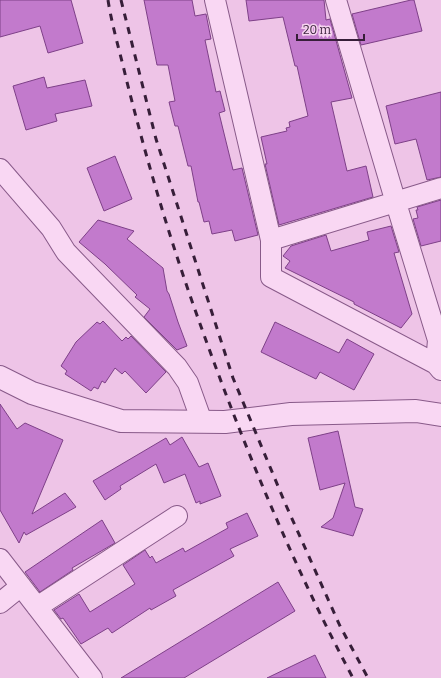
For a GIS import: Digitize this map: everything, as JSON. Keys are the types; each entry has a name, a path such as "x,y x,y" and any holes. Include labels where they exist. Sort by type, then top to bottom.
{"street":[{"path":"215,0 271,240 271,276 438,367 438,340 336,0"},
{"path":"0,169 51,228 66,252 176,367 188,383 202,422"},
{"path":"271,240 441,188"},
{"path":"0,377 32,393 121,421 236,422 291,414 416,411 441,415"},
{"path":"37,607 176,516"},
{"path":"0,559 92,678"},
{"path":"0,602 21,586"}],"building":[{"path":"0,0 71,0 83,43 48,53 40,26 0,37"},
{"path":"144,0 192,0 195,16 206,14 211,39 205,40 216,92 220,91 225,111 219,113 233,170 242,168 258,235 235,241 232,230 212,234 209,221 204,222 198,202 191,166 188,166 178,126 175,126 169,102 175,101 168,65 157,65"},
{"path":"246,0 324,0 326,20 330,19 352,98 331,102 347,171 366,166 373,197 279,225 265,164 267,164 261,137 287,131 286,128 290,127 289,122 308,116 297,66 295,66 283,17 249,21"},
{"path":"414,0 422,31 361,45 352,14"},
{"path":"44,77 47,88 85,80 92,106 55,114 57,121 26,130 13,86"},
{"path":"441,92 441,177 427,180 416,139 395,144 386,106"},
{"path":"115,156 132,199 104,211 87,168"},
{"path":"441,200 441,241 421,246 413,219 418,218 416,210 418,210 417,207"},
{"path":"98,220 134,231 127,239 163,268 167,291 187,346 177,350 144,317 150,309 135,297 137,295 105,264 79,242"},
{"path":"391,226 399,252 394,253 412,314 401,328 354,304 354,302 285,268 290,261 283,256 291,246 326,235 331,251 369,240 367,232"},
{"path":"103,321 122,341 126,337 128,339 131,336 166,372 146,393 125,371 122,374 115,368 105,383 102,381 98,389 94,387 91,391 65,374 67,371 61,366 76,342 97,322 100,324"},
{"path":"275,322 339,353 347,339 374,354 354,390 320,372 316,379 261,352"},
{"path":"0,404 17,429 25,423 63,440 32,514 65,493 76,507 26,535 24,532 19,543 0,510"},
{"path":"338,431 355,507 363,509 353,536 321,527 333,518 345,483 320,490 308,438"},
{"path":"182,437 199,467 208,463 221,496 200,504 200,501 196,503 185,474 164,483 156,464 120,486 121,489 105,500 93,481 166,438 170,445"},
{"path":"247,513 258,536 230,549 234,556 173,590 176,596 151,610 150,608 112,633 108,628 81,644 63,618 61,619 54,610 79,594 90,612 135,584 123,565 145,550 150,558 152,556 156,563 183,548 185,552 228,528 226,523"},
{"path":"102,520 115,543 72,568 73,570 40,592 25,572"},
{"path":"278,582 295,611 184,678 121,678"},
{"path":"315,655 326,678 267,678"}],"railway":[{"path":"108,0 126,78 157,192 183,276 210,352 228,400 286,541 307,587 353,678"},
{"path":"121,0 156,139 233,378 285,503 340,626 368,678"}]}
